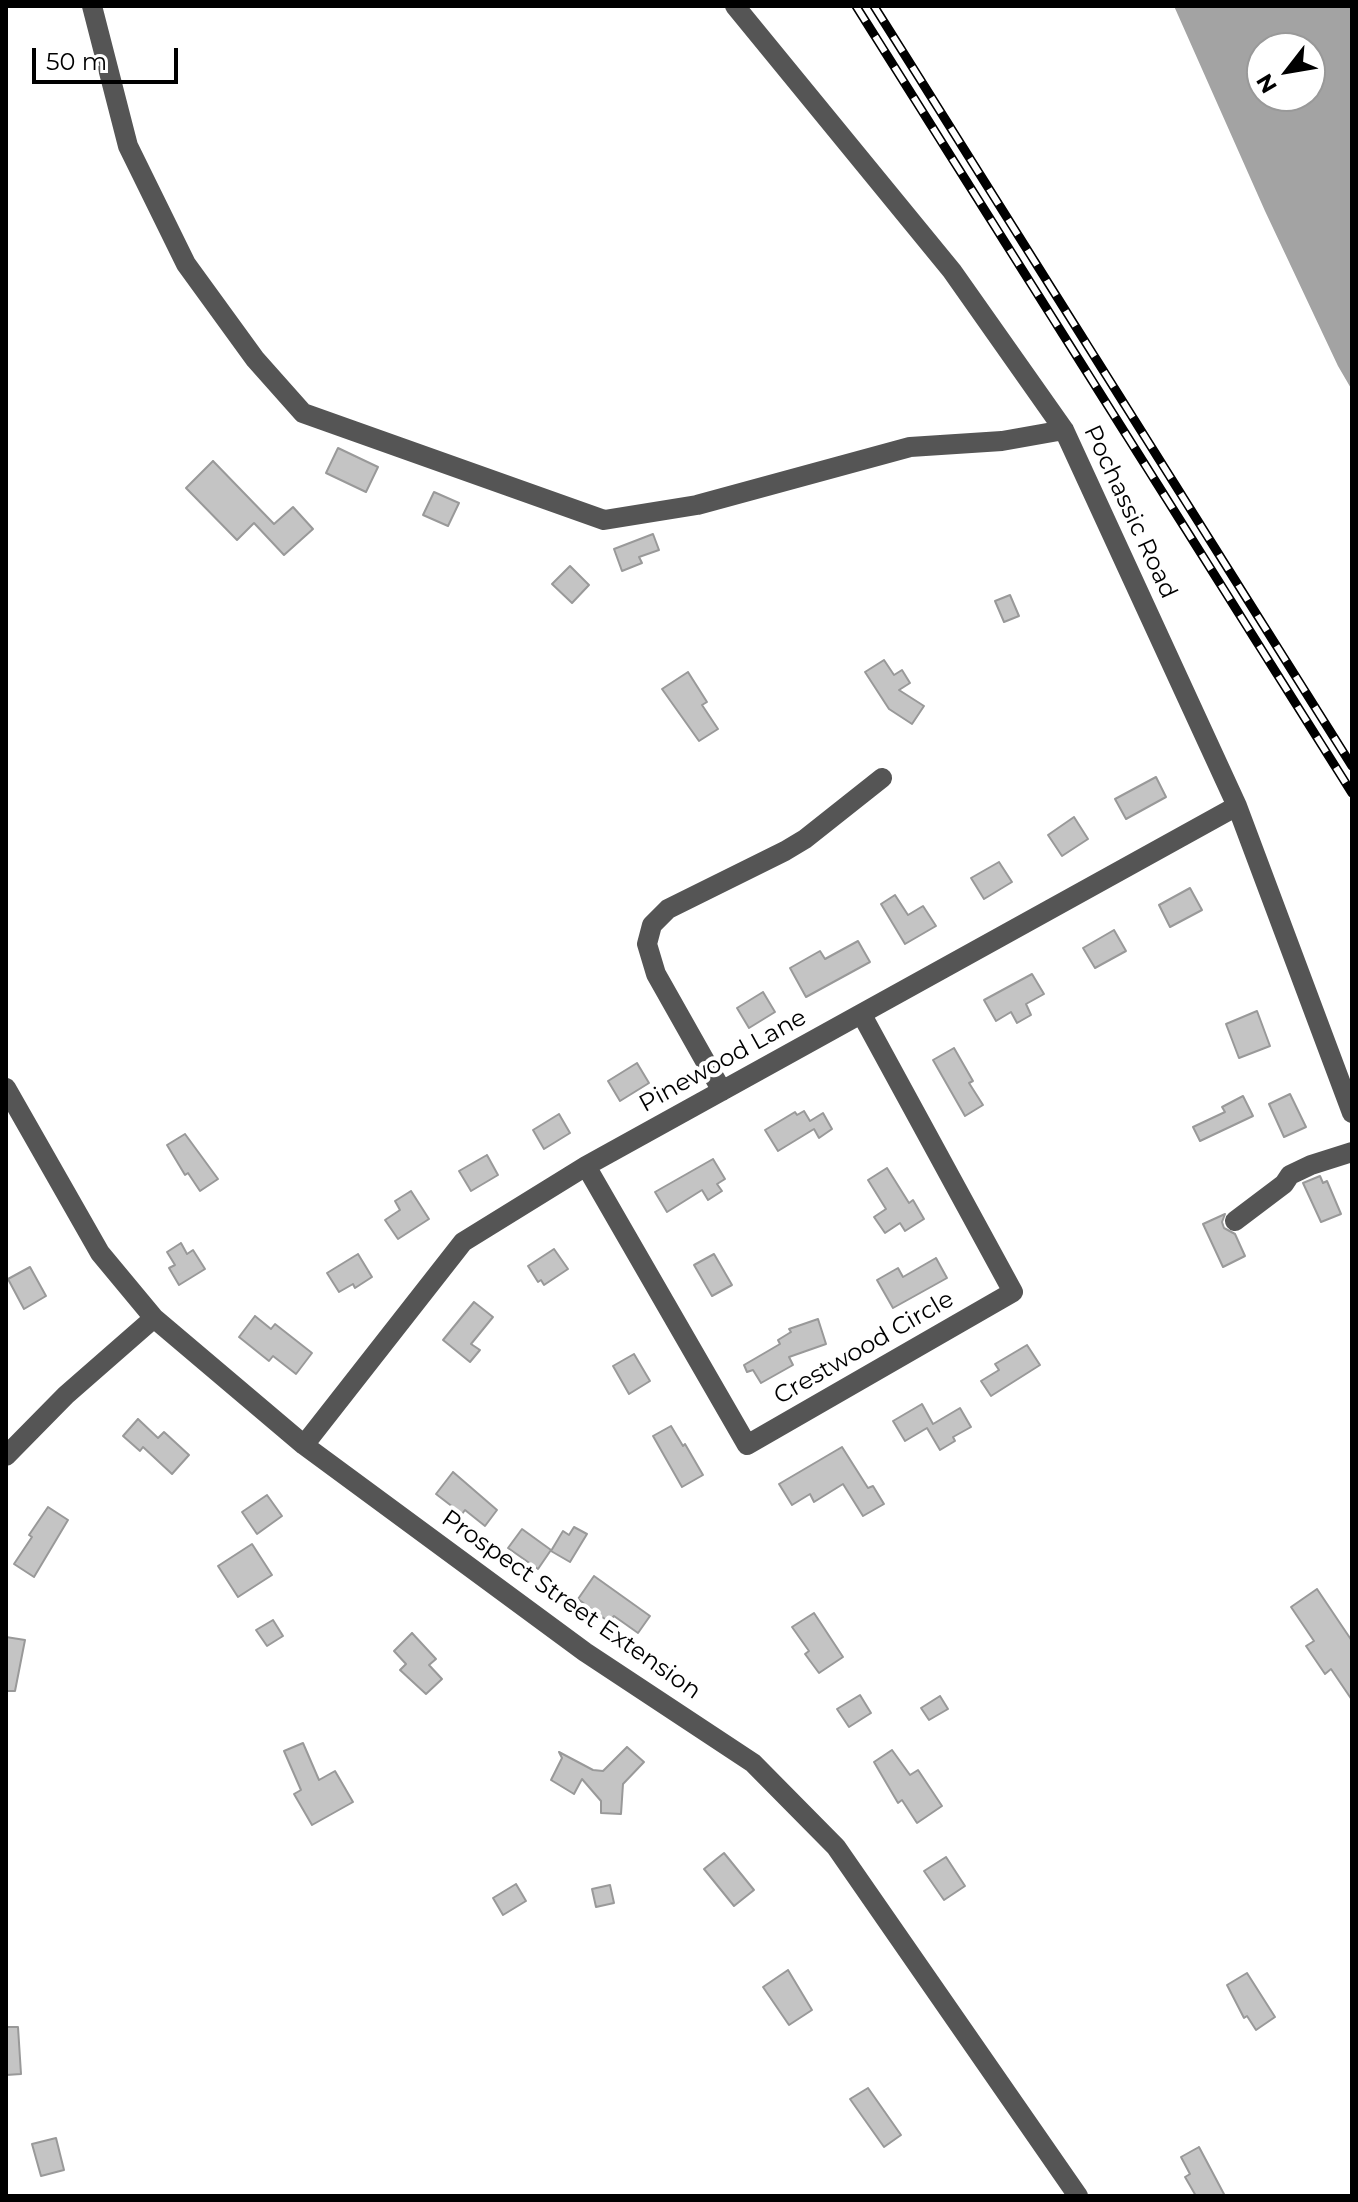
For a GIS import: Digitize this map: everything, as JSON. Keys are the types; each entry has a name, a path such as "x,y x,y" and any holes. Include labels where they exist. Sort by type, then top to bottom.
{"street":[{"path":"92,6 128,146 186,264 255,359 303,413 604,520 697,505 910,447 1002,441 1064,430"},
{"name":"Pochassic Road","path":"735,6 952,271 1064,430 1237,806 1352,1113"},
{"path":"722,1091 656,974 647,944 652,925 668,909 805,839 882,778"},
{"name":"Pinewood Lane","path":"304,1445 463,1242 586,1166 1237,806"},
{"name":"Crestwood Circle","path":"586,1166 747,1445 1013,1292 862,1015"},
{"name":"Prospect Street Extension","path":"6,1088 100,1253 154,1318 304,1445 585,1652 753,1763 836,1847 1078,2196"},
{"path":"1235,1221 1284,1184 1290,1175 1352,1152"},
{"path":"6,1456 41,1418 154,1318"}],"shaded area":[{"path":"1174,6 1352,6 1352,390 1338,366"}],"building":[{"path":"338,448 378,467 366,492 326,473"},
{"path":"213,461 274,524 293,507 313,529 284,555 254,523 237,540 186,488"},
{"path":"434,492 459,503 448,526 423,515"},
{"path":"653,534 659,550 639,557 642,563 622,571 614,549"},
{"path":"570,566 589,585 572,603 552,584"},
{"path":"1010,595 1019,616 1004,622 995,601"},
{"path":"884,660 894,675 902,670 910,683 899,690 924,706 912,724 889,709 865,672"},
{"path":"688,672 707,702 702,705 718,729 699,741 662,689"},
{"path":"1156,777 1166,797 1126,819 1115,799"},
{"path":"1074,817 1088,839 1062,856 1048,835"},
{"path":"999,862 1012,882 984,899 971,878"},
{"path":"1190,888 1202,910 1170,927 1159,905"},
{"path":"895,895 908,915 923,906 936,926 905,944 881,904"},
{"path":"1114,930 1126,951 1095,968 1083,948"},
{"path":"858,941 870,962 806,997 790,968 820,951 825,959"},
{"path":"1032,974 1044,994 1026,1004 1031,1015 1017,1023 1011,1012 996,1021 984,1000"},
{"path":"763,992 775,1012 749,1028 737,1008"},
{"path":"1257,1011 1270,1046 1239,1058 1226,1024"},
{"path":"954,1048 973,1081 969,1083 983,1105 965,1116 933,1060"},
{"path":"637,1063 649,1083 620,1101 608,1081"},
{"path":"1290,1094 1306,1127 1284,1137 1269,1104"},
{"path":"1243,1096 1253,1116 1200,1141 1193,1127 1225,1112 1222,1107"},
{"path":"804,1111 810,1121 823,1113 832,1129 819,1138 814,1129 778,1151 765,1130 795,1112 797,1115"},
{"path":"559,1114 570,1133 544,1149 533,1130"},
{"path":"185,1134 218,1179 200,1191 188,1173 185,1175 167,1145"},
{"path":"487,1155 498,1175 471,1191 459,1171"},
{"path":"713,1159 725,1179 717,1184 722,1191 708,1200 702,1190 667,1212 655,1192"},
{"path":"887,1168 909,1203 913,1200 924,1219 905,1231 900,1223 885,1233 874,1217 886,1209 868,1180"},
{"path":"1320,1176 1323,1183 1327,1181 1341,1214 1321,1222 1303,1183"},
{"path":"411,1191 429,1219 398,1239 385,1220 400,1210 395,1201"},
{"path":"1225,1214 1222,1222 1224,1228 1235,1234 1245,1256 1223,1267 1203,1224"},
{"path":"181,1243 187,1254 193,1250 205,1269 179,1285 169,1268 175,1265 167,1252"},
{"path":"554,1249 568,1269 544,1285 541,1280 538,1282 528,1266"},
{"path":"358,1254 372,1277 355,1288 353,1284 339,1292 327,1273"},
{"path":"714,1254 732,1285 712,1296 694,1265"},
{"path":"936,1258 947,1278 893,1308 877,1280 898,1268 903,1277"},
{"path":"30,1267 46,1296 24,1309 8,1279"},
{"path":"474,1302 493,1317 471,1344 480,1350 470,1362 443,1340"},
{"path":"255,1316 271,1329 275,1324 312,1353 296,1374 273,1356 269,1361 239,1337"},
{"path":"818,1319 826,1344 789,1357 793,1365 761,1383 753,1370 747,1372 744,1365 780,1344 778,1340 791,1332 789,1329"},
{"path":"1027,1345 1040,1365 991,1396 981,1381 999,1370 995,1364"},
{"path":"634,1354 650,1381 629,1394 613,1366"},
{"path":"922,1404 933,1424 960,1408 971,1427 953,1437 955,1441 940,1450 927,1428 905,1441 893,1421"},
{"path":"138,1419 158,1438 164,1432 189,1455 172,1474 143,1447 140,1451 123,1436"},
{"path":"671,1426 703,1475 682,1487 653,1436"},
{"path":"842,1447 868,1488 873,1486 884,1504 863,1516 843,1484 814,1502 810,1494 792,1505 779,1484"},
{"path":"453,1472 497,1510 485,1526 465,1510 462,1514 436,1494"},
{"path":"267,1495 282,1516 257,1534 242,1512"},
{"path":"48,1507 68,1520 34,1577 14,1564"},
{"path":"574,1527 587,1534 570,1562 551,1551 563,1531 569,1535"},
{"path":"522,1529 551,1550 538,1569 508,1548"},
{"path":"252,1544 272,1575 238,1597 218,1566"},
{"path":"594,1576 650,1616 638,1633 614,1616 609,1622 578,1599"},
{"path":"1317,1589 1352,1641 1352,1700 1331,1669 1325,1674 1306,1646 1314,1641 1291,1607"},
{"path":"814,1613 843,1657 819,1673 805,1654 809,1651 792,1627"},
{"path":"273,1620 283,1636 267,1646 256,1630"},
{"path":"412,1633 436,1659 429,1665 442,1679 426,1694 400,1670 406,1664 394,1651"},
{"path":"6,1637 25,1640 15,1691 6,1691"},
{"path":"860,1695 871,1713 849,1727 837,1709"},
{"path":"940,1696 948,1709 929,1720 921,1708"},
{"path":"303,1743 319,1780 335,1771 353,1802 312,1825 294,1794 301,1790 284,1751"},
{"path":"627,1747 644,1762 623,1784 621,1814 601,1813 601,1801 582,1779 574,1794 551,1780 562,1758 559,1752 593,1770 603,1771"},
{"path":"892,1750 910,1775 918,1770 942,1806 917,1823 902,1800 898,1803 874,1762"},
{"path":"724,1853 754,1890 734,1906 704,1869"},
{"path":"946,1857 965,1886 944,1900 924,1871"},
{"path":"516,1884 526,1901 503,1915 493,1898"},
{"path":"610,1885 614,1903 596,1907 592,1889"},
{"path":"788,1970 812,2010 789,2025 763,1987"},
{"path":"1247,1973 1275,2017 1256,2030 1247,2016 1244,2018 1227,1985"},
{"path":"6,2027 18,2027 21,2074 6,2075"},
{"path":"868,2088 901,2135 884,2147 850,2099"},
{"path":"56,2138 64,2170 41,2176 32,2144"},
{"path":"1199,2147 1225,2196 1196,2196 1185,2177 1190,2174 1181,2157"}],"railway":[{"path":"856,6 1352,793"},
{"path":"874,6 1352,766"}]}
